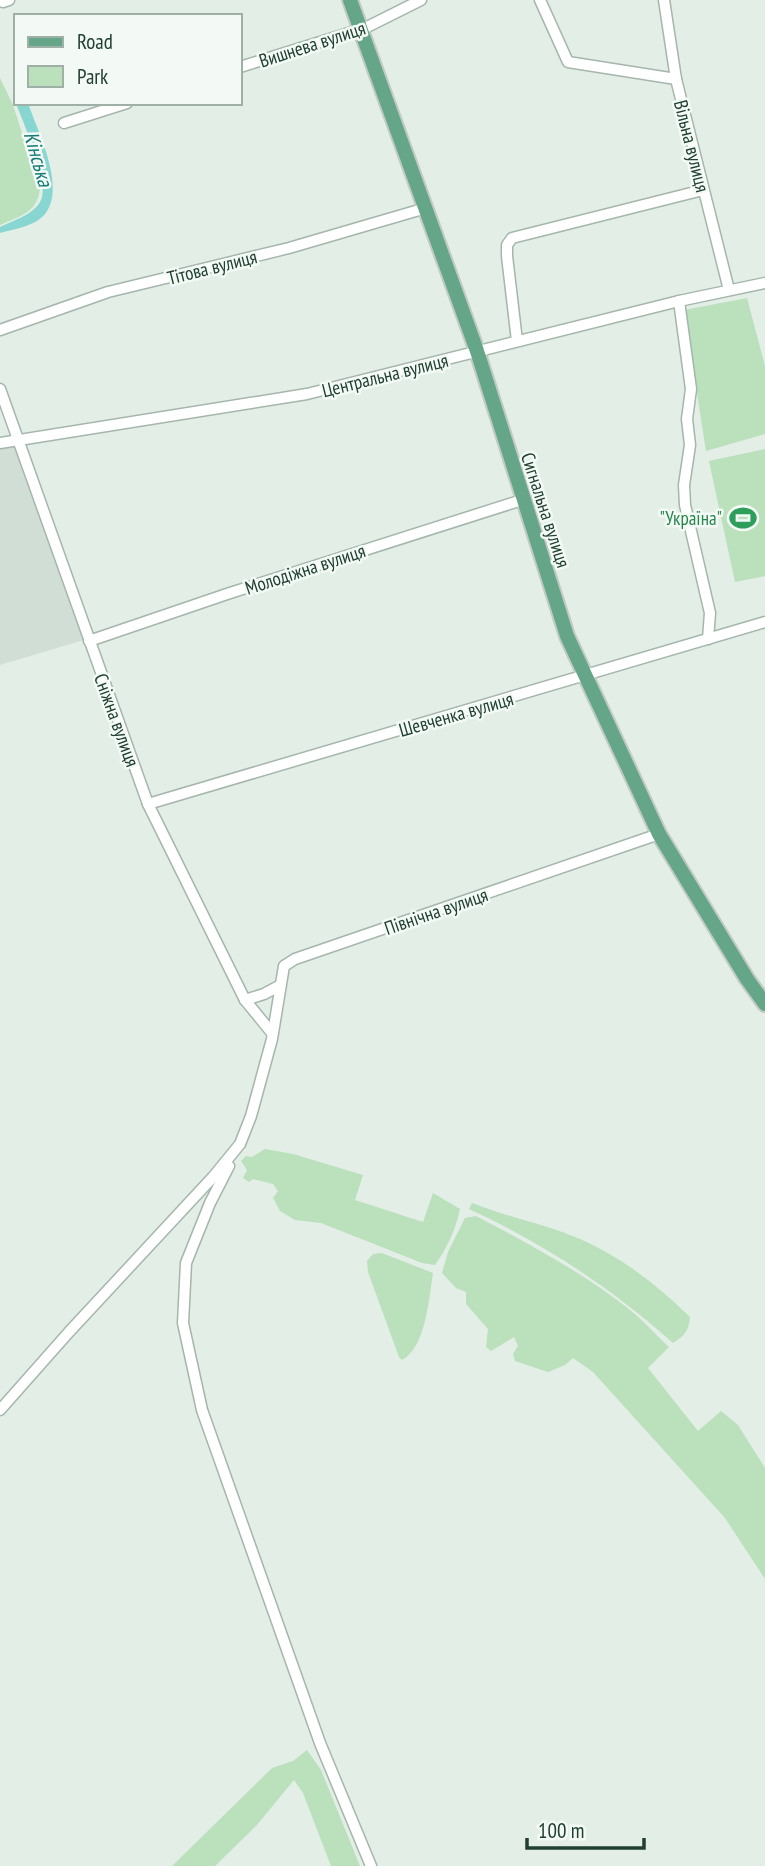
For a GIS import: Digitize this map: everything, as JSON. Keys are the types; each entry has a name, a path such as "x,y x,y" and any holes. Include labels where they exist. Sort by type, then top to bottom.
{"main road":[{"name":"Сигнальна вулиця","path":"349,0 477,351 567,636 659,834 765,1004"}],"street":[{"name":"Вишнева вулиця","path":"242,66 360,29 421,0"},
{"path":"540,0 568,62 676,79"},
{"name":"Вільна вулиця","path":"664,0 676,79 729,290"},
{"path":"64,123 121,105"},
{"path":"517,341 507,256 507,245 512,238 703,190"},
{"name":"Тітова вулиця","path":"0,330 108,292 289,248 426,208"},
{"name":"Центральна вулиця","path":"0,443 307,394 679,301 765,283"},
{"path":"679,301 691,389 687,419 690,444 684,485 685,505 710,613 708,639"},
{"name":"Сніжна вулиця","path":"0,389 148,804 245,1000 272,1036"},
{"name":"Молодіжна вулиця","path":"89,641 522,500"},
{"name":"Шевченка вулиця","path":"148,804 765,622"},
{"name":"Північна вулиця","path":"240,1144 251,1116 272,1036 284,967 295,959 659,834"},
{"path":"245,1000 264,994 279,985"},
{"path":"0,1410 240,1144"},
{"path":"240,1144 210,1203 187,1263 183,1323 202,1410 320,1744 371,1866"}],"shaded area":[{"path":"19,440 87,639 0,665 0,444"}],"green space":[{"path":"0,78 13,105 40,189 31,209 0,225"},
{"path":"747,298 765,366 765,434 706,451 684,310"},
{"name":"\"Україна\"","path":"765,449 765,576 735,582 709,461"},
{"path":"265,1149 293,1154 363,1175 355,1200 423,1222 433,1193 460,1209 453,1231 435,1265 422,1263 321,1223 295,1220 280,1211 273,1198 278,1191 273,1184 253,1179 249,1182 243,1178 247,1170 241,1161 246,1156 252,1157"},
{"path":"472,1203 567,1234 611,1255 652,1283 690,1317 685,1333 673,1343 626,1304 576,1268 497,1222 469,1209"},
{"path":"476,1216 574,1271 612,1296 645,1323 669,1347 648,1368 698,1431 721,1411 738,1425 765,1468 765,1579 725,1518 593,1372 573,1358 565,1365 548,1372 515,1361 513,1354 518,1346 514,1337 491,1351 486,1347 488,1329 466,1304 466,1292 456,1288 442,1273 448,1252 465,1218"},
{"path":"382,1253 433,1273 421,1333 410,1354 402,1360 368,1272 367,1261 373,1254"},
{"path":"307,1750 321,1770 360,1866 331,1866 303,1793 294,1780 256,1826 215,1866 172,1866 272,1768 293,1761"}],"water":[{"name":"Кінська","path":"17,105 29,105 50,165 52,198 47,211 37,221 0,233 0,227 34,210 41,200 42,180"}],"place":[{"name":"\"Україна\"","path":"743,518"}]}
